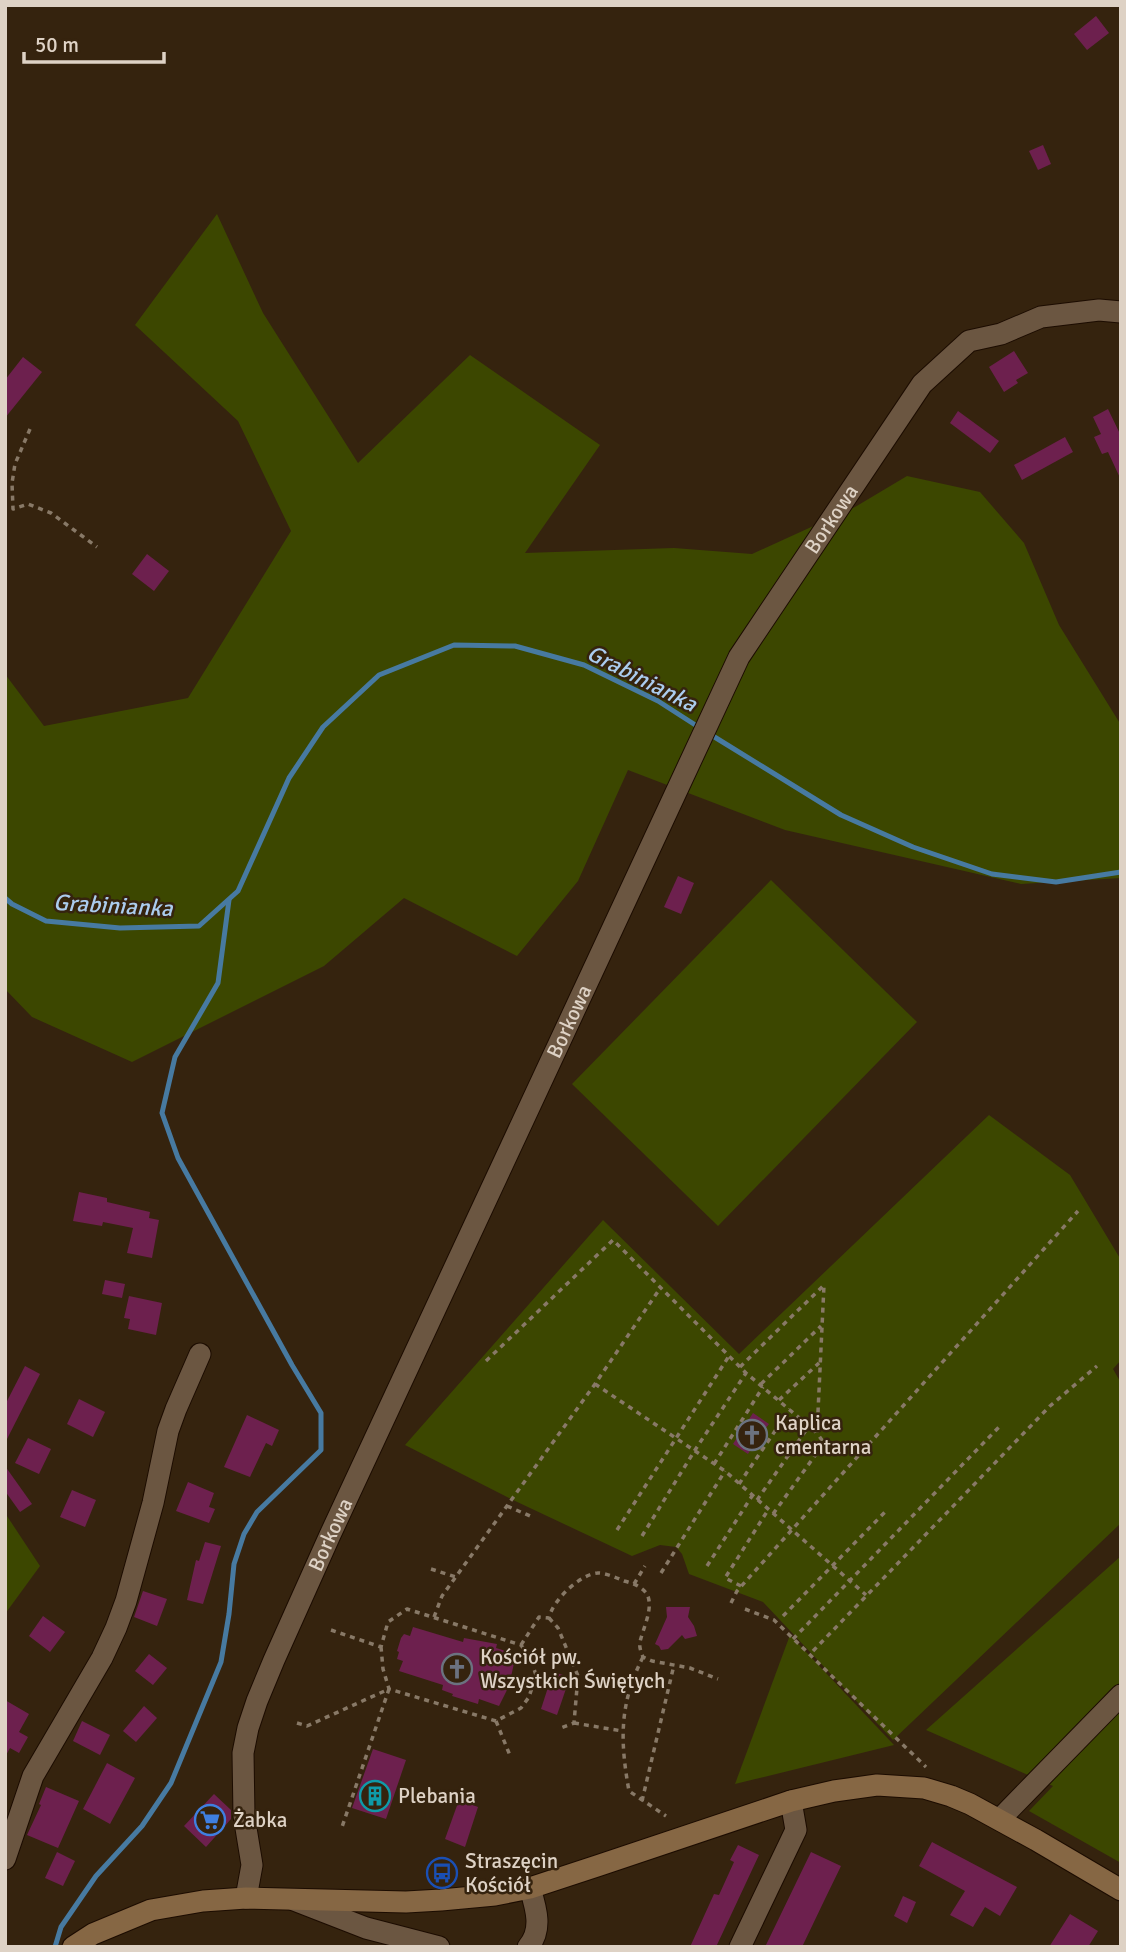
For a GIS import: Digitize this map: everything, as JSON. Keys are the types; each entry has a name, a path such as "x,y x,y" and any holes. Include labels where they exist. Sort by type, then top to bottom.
{"street":[{"name":"Borkowa","path":"246,1898 252,1865 244,1816 243,1753 257,1701 335,1523 739,657 922,384 969,341 1002,334 1041,317 1099,310 1121,312"},
{"path":"5,1859 33,1776 102,1658 116,1628 153,1503 168,1431 180,1396 200,1354"},
{"path":"1000,1819 1121,1695"},
{"path":"85,1943 139,1915 203,1901 246,1898 441,1900 495,1895 530,1888 791,1801 877,1785 924,1788 951,1796 1000,1819 1121,1890"},
{"path":"740,1947 796,1830 791,1801"},
{"path":"528,1947 535,1939 537,1928 530,1888"},
{"path":"294,1900 366,1928 439,1947"}],"path":[{"path":"30,429 15,464 12,483 13,509 28,504 51,513 97,547"},
{"path":"731,1603 741,1586 790,1530 1078,1211"},
{"path":"486,1361 612,1240 746,1373 817,1433 824,1443 773,1514"},
{"path":"740,1367 824,1284 817,1433"},
{"path":"434,1617 442,1596 596,1384 661,1287"},
{"path":"714,1464 761,1385 822,1325"},
{"path":"617,1530 729,1356"},
{"path":"779,1400 821,1361"},
{"path":"813,1651 1050,1406 1097,1366"},
{"path":"642,1536 746,1373"},
{"path":"596,1384 725,1471 866,1595"},
{"path":"739,1484 790,1409"},
{"path":"757,1500 809,1426"},
{"path":"793,1639 999,1427"},
{"path":"661,1573 725,1471"},
{"path":"707,1566 752,1496"},
{"path":"508,1506 530,1516"},
{"path":"783,1616 888,1509"},
{"path":"741,1586 725,1578 768,1510"},
{"path":"634,1584 645,1566"},
{"path":"431,1569 456,1577"},
{"path":"549,1618 550,1610 565,1592 588,1576 600,1573 634,1584 645,1591 649,1600 647,1619 639,1645 643,1657 634,1675 622,1731 624,1759 629,1791 666,1816"},
{"path":"297,1723 307,1727 388,1689 496,1721 521,1708 529,1697 536,1675 531,1660 521,1645 407,1609 388,1622 381,1647 388,1689 341,1830"},
{"path":"745,1609 774,1620 925,1767"},
{"path":"521,1645 539,1617 549,1618 558,1628 578,1676 574,1723"},
{"path":"331,1630 381,1647"},
{"path":"643,1657 690,1668 718,1679"},
{"path":"642,1801 674,1665"},
{"path":"496,1721 511,1758"},
{"path":"558,1729 574,1723 622,1731"}],"green space":[{"path":"217,214 263,313 358,463 470,355 600,445 525,553 674,548 752,554 855,507 907,476 980,492 1024,543 1059,625 1121,725 1121,878 1021,884 785,830 628,770 578,881 517,956 404,898 324,966 132,1062 32,1017 5,989 5,674 44,726 188,698 291,531 238,421 135,325"},
{"path":"771,880 917,1022 718,1226 572,1084"},
{"path":"989,1115 1070,1175 1121,1260 1121,1360 1113,1369 1121,1383 1121,1523 893,1740 763,1602 689,1574 682,1554 676,1547 660,1545 632,1556 405,1445 603,1220 739,1354"},
{"path":"5,1513 40,1566 5,1614"},
{"path":"1121,1556 1121,1863 1029,1811 1053,1786 926,1730"},
{"path":"790,1635 894,1745 735,1784"}],"building":[{"path":"1096,16 1109,33 1087,50 1074,34"},
{"path":"1043,145 1051,164 1038,170 1029,151"},
{"path":"1014,351 1028,373 1004,392 989,367"},
{"path":"23,357 42,372 5,418 5,380"},
{"path":"1108,409 1121,436 1121,480 1108,452 1102,454 1094,437 1101,434 1093,417"},
{"path":"958,411 999,441 990,453 950,423"},
{"path":"1065,437 1073,452 1022,480 1014,465"},
{"path":"147,554 169,571 154,591 132,574"},
{"path":"678,876 694,883 681,914 664,907"},
{"path":"79,1192 150,1212 149,1218 159,1220 152,1258 127,1253 133,1228 103,1222 102,1226 73,1221"},
{"path":"105,1280 125,1284 122,1298 102,1294"},
{"path":"129,1296 162,1303 156,1335 128,1329 130,1319 124,1318"},
{"path":"25,1366 40,1374 5,1443 5,1405"},
{"path":"79,1399 105,1412 93,1437 67,1424"},
{"name":"Kaplica cmentarna","path":"753,1413 769,1424 759,1444 756,1441 748,1454 733,1444"},
{"path":"247,1415 279,1430 272,1446 266,1443 250,1477 224,1467"},
{"path":"28,1438 51,1449 39,1474 15,1463"},
{"path":"5,1466 32,1504 20,1512 5,1491"},
{"path":"188,1482 214,1493 209,1507 215,1509 209,1523 176,1511"},
{"path":"72,1490 96,1500 85,1527 60,1517"},
{"path":"205,1542 221,1546 203,1604 187,1600 196,1560 199,1561"},
{"path":"143,1591 167,1599 157,1626 134,1617"},
{"path":"666,1607 690,1607 688,1617 697,1636 685,1639 682,1635 668,1649 661,1650 655,1644 667,1617"},
{"path":"43,1616 65,1632 50,1652 29,1636"},
{"name":"Kościół pw. Wszystkich Świętych","path":"413,1627 463,1642 464,1638 497,1644 496,1648 516,1654 509,1686 499,1706 479,1699 478,1704 452,1696 453,1694 442,1690 443,1685 399,1671 403,1661 397,1659 401,1638 404,1634 410,1636"},
{"path":"149,1654 167,1668 153,1685 135,1671"},
{"path":"553,1672 570,1677 557,1715 541,1709"},
{"path":"5,1700 29,1714 19,1732 28,1737 19,1753 10,1748 5,1757"},
{"path":"144,1706 157,1718 136,1742 123,1731"},
{"path":"82,1721 110,1735 100,1755 73,1741"},
{"name":"Plebania","path":"373,1749 406,1760 386,1819 352,1808"},
{"path":"107,1763 135,1778 110,1824 83,1809"},
{"path":"46,1787 79,1801 58,1848 27,1835"},
{"name":"Żabka","path":"214,1794 231,1810 231,1819 206,1847 184,1826"},
{"path":"459,1800 478,1807 465,1847 445,1839"},
{"path":"932,1842 1017,1887 1000,1916 985,1907 973,1927 950,1915 965,1891 919,1866"},
{"path":"738,1845 759,1855 716,1947 690,1947 714,1894 719,1895 734,1862 730,1860"},
{"path":"57,1852 75,1861 63,1886 45,1878"},
{"path":"811,1852 841,1866 802,1947 765,1947"},
{"path":"903,1896 916,1902 907,1923 894,1916"},
{"path":"1070,1914 1098,1931 1088,1947 1049,1947"}],"waterway":[{"name":"Grabinianka","path":"5,898 46,921 120,928 199,926 238,891 289,778 323,727 379,675 454,645 515,646 584,665 658,701 700,728"},
{"name":"Grabinianka","path":"708,733 841,815 913,847 992,874 1056,882 1121,872"},
{"path":"55,1947 61,1927 96,1876 142,1826 171,1783 221,1662 234,1564 244,1534 257,1512 321,1450 321,1413 178,1158 162,1113 175,1057 218,983 229,900"}],"place":[{"name":"Kaplica cmentarna","path":"752,1435"},
{"name":"Kościół pw. Wszystkich Świętych","path":"457,1669"},
{"name":"Plebania","path":"375,1796"},
{"name":"Żabka","path":"210,1820"},
{"name":"Straszęcin Kościół","path":"442,1873"}]}
